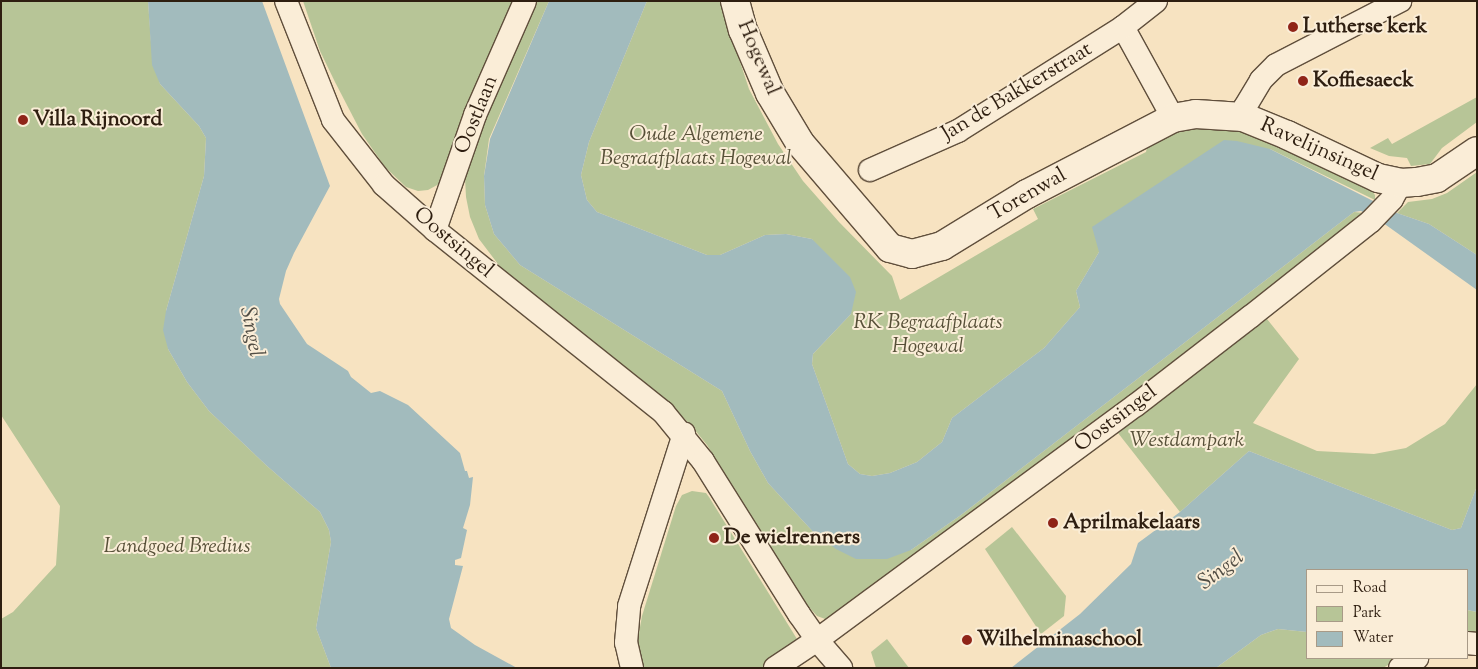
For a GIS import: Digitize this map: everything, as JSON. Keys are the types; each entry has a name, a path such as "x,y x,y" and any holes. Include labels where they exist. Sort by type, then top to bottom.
{"street":[{"name":"Oostsingel","path":"286,1 333,120 384,185 435,230 663,412 684,434 704,461 817,640 841,668"},
{"name":"Oostlaan","path":"435,230 475,116 525,1"},
{"name":"Hogewal","path":"735,1 743,30 770,92 800,143 836,186"},
{"name":"Jan de Bakkerstraat","path":"870,170 958,131 1123,27 1156,1"},
{"path":"1243,117 1245,107 1261,80 1276,66 1400,1"},
{"path":"1123,27 1173,118"},
{"name":"Torenwal","path":"836,186 890,248 912,254 942,246 1027,194 1173,118 1196,114 1243,117"},
{"name":"Ravelijnsingel","path":"1243,117 1287,135 1378,178 1396,191 1437,178 1477,150"},
{"name":"Oostsingel","path":"775,668 817,640 1136,405 1371,221 1396,191"},
{"path":"632,668 626,643 629,606 684,434"},
{"path":"1400,668 1415,659"}],"green space":[{"name":"Landgoed Bredius","path":"1,1 148,1 151,42 160,84 199,126 206,138 204,176 166,311 168,349 187,382 209,411 267,466 320,512 329,530 331,542 316,628 331,668 1,668 1,619 13,612 56,565 60,506 1,415"},
{"path":"303,1 515,1 448,168 439,184 428,190 418,191 406,187 385,167 362,134 335,82 320,51"},
{"path":"536,1 549,1 489,139 484,176 485,205 494,234 520,265 722,391 750,451 768,483 816,535 911,550 961,515 1354,212 1364,213 1184,363 828,620 817,616 808,606 707,445 694,429 677,411 504,272 479,239 470,217 465,178 470,158"},
{"path":"647,1 720,1 749,89 778,144 803,181 839,222 892,276 900,300 1038,219 1033,209 1146,152 1148,142 1169,134 1197,129 1198,124 1233,127 1273,140 1367,185 1375,195 1375,200 1270,149 1099,252 1076,291 1080,307 1044,348 952,418 942,442 917,462 890,473 872,476 860,474 848,464 812,364 813,354 851,314 812,239 786,234 765,235 720,255 707,255 597,212 587,200 581,175 589,142"},
{"path":"1477,97 1477,122 1442,148 1430,164 1411,166 1407,158 1389,156 1370,148 1388,138 1392,144"},
{"path":"1477,172 1477,255 1429,224 1397,213 1408,202 1432,199 1447,193"},
{"name":"Westdampark","path":"1267,319 1299,359 1253,423 1317,451 1374,454 1406,448 1445,424 1477,384 1477,486 1461,528 1452,530 1249,451 1180,512 1118,433"},
{"path":"692,491 706,493 709,497 797,639 796,649 764,668 640,668 637,644 642,616 676,506 682,495"},
{"path":"1012,527 1066,596 1064,616 1041,634 985,549"},
{"path":"1468,610 1477,612 1477,634 1468,632"},
{"path":"1278,629 1306,632 1306,659 1398,659 1383,668 1216,668 1261,635"},
{"path":"887,639 909,668 876,668 871,652"}],"water":[{"name":"Singel","path":"148,1 262,1 330,186 286,271 279,299 280,304 307,344 348,371 351,377 371,393 380,391 408,405 460,453 465,471 467,471 469,478 473,477 470,505 463,528 467,530 461,558 455,560 455,565 463,566 449,619 451,628 475,645 517,668 331,668 316,628 331,542 329,530 320,512 267,466 209,411 187,382 168,349 163,330 166,311 204,176 206,138 199,126 160,84 152,65"},
{"path":"549,1 647,1 589,142 581,175 587,200 597,212 707,255 720,255 765,235 786,234 812,239 850,277 856,292 851,314 813,354 812,364 848,464 860,474 872,476 890,473 917,462 942,442 952,418 1044,348 1080,307 1076,291 1099,252 1092,227 1224,140 1237,141 1270,149 1397,213 1429,224 1477,255 1477,290 1386,225 1361,211 1354,212 961,515 911,550 887,559 856,559 836,549 816,535 768,483 750,451 722,391 520,265 494,234 485,205 484,176 490,139"},
{"name":"Singel","path":"1249,451 1452,530 1461,528 1477,486 1477,612 1468,610 1468,569 1306,569 1306,632 1278,629 1261,635 1216,668 1011,668 1080,614 1131,564 1138,543 1180,512"}],"place":[{"name":"Lutherse kerk","path":"1293,27"},
{"name":"Koffiesaeck","path":"1303,81"},
{"name":"Villa Rijnoord","path":"23,120"},
{"name":"Aprilmakelaars","path":"1053,523"},
{"name":"De wielrenners","path":"714,538"},
{"name":"Wilhelminaschool","path":"967,640"}],"park label":[{"name":"Oude Algemene Begraafplaats Hogewal","path":"696,147"},
{"name":"RK Begraafplaats Hogewal","path":"928,335"}]}
